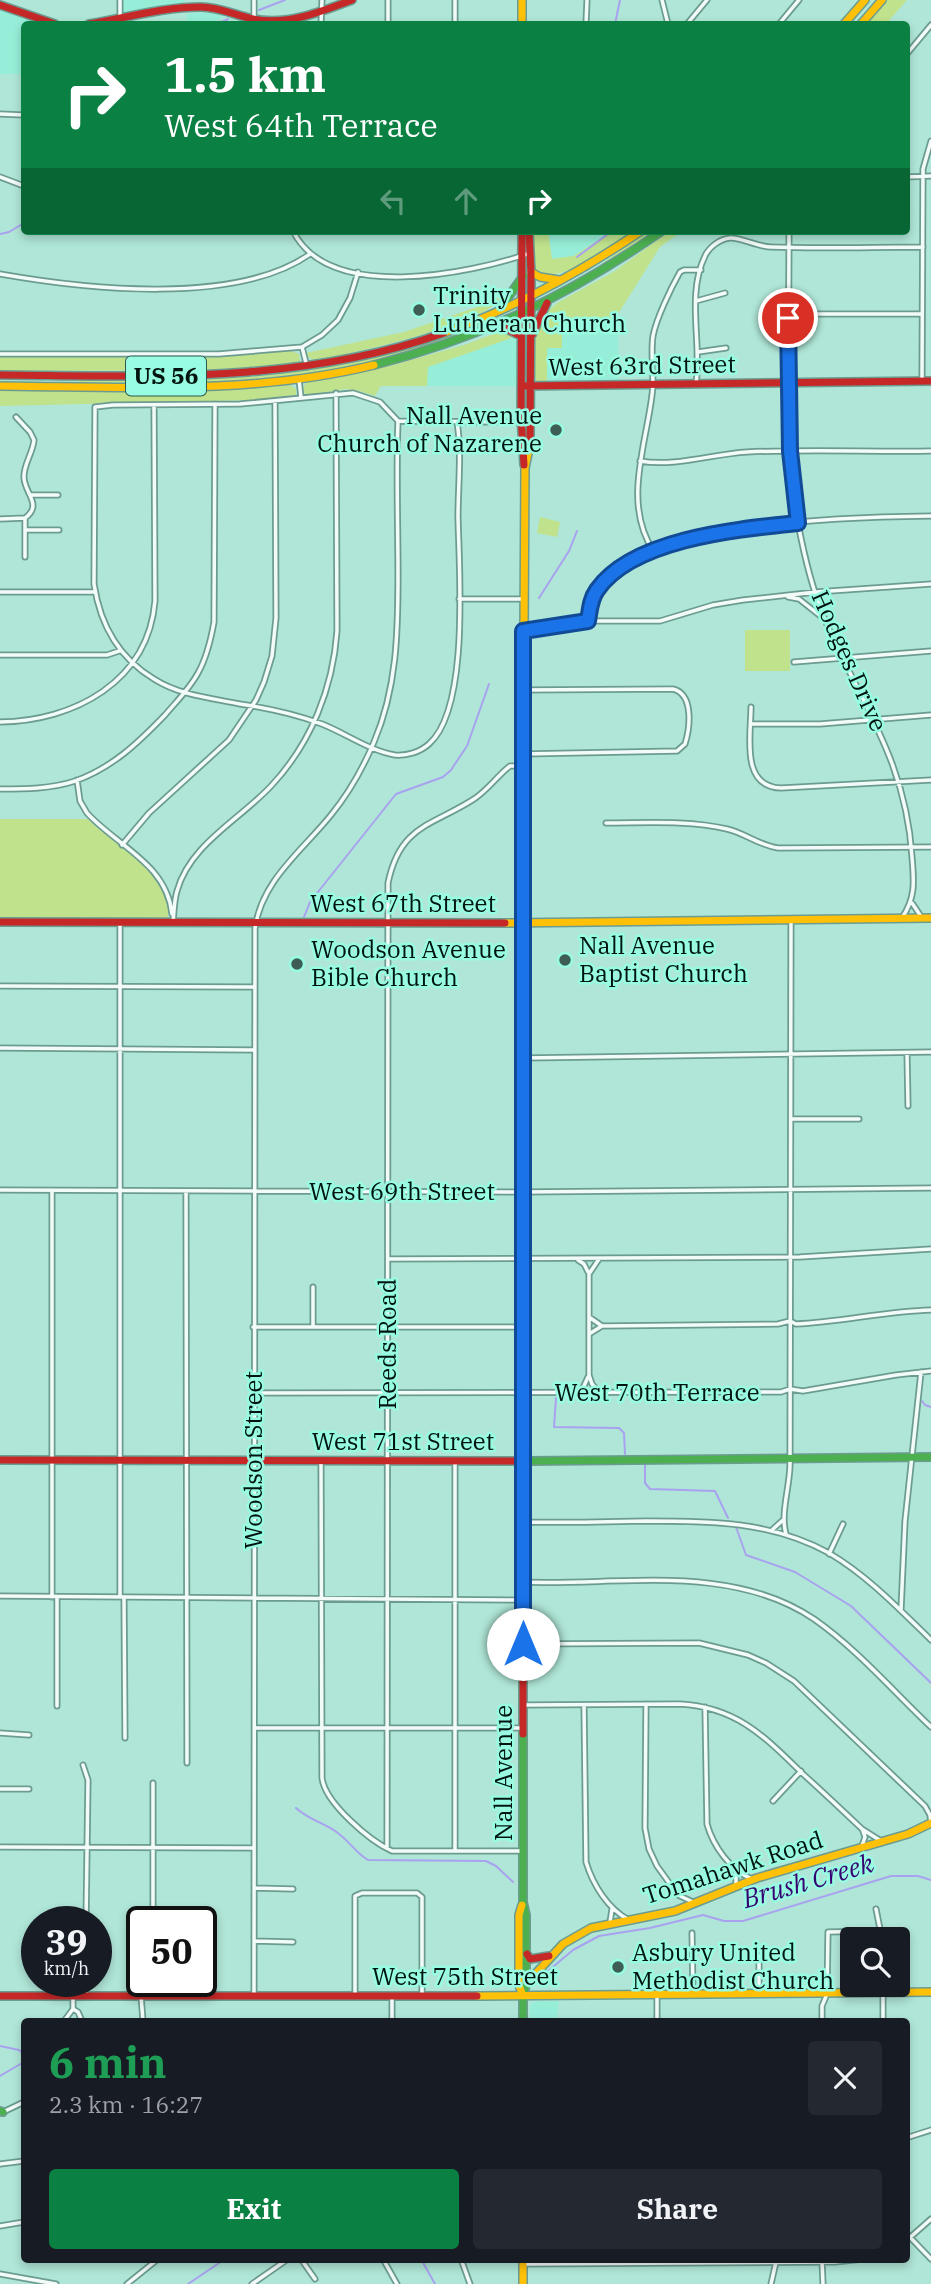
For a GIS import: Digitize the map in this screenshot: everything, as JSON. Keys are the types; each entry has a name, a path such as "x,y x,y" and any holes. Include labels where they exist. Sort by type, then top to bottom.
{"main road":[{"path":"270,21 286,20 352,0"},
{"path":"522,0 522,21"},
{"path":"847,21 865,0"},
{"path":"864,21 882,0"},
{"path":"108,21 188,4 225,10 252,21"},
{"path":"0,5 46,21"},
{"name":"Nall Avenue","path":"523,235 531,272 532,335 521,422 522,458 525,468"},
{"name":"Nall Avenue","path":"523,2018 526,1915 523,1902 523,599 525,468 531,437 521,316 528,235"},
{"name":"US 56","path":"0,375 202,376 307,367 401,346 460,327 561,280 634,235"},
{"name":"US 56","path":"0,386 214,386 299,379 393,361 459,341 521,316 622,260 656,235"},
{"path":"531,272 540,278 561,280"},
{"path":"499,310 523,276"},
{"path":"532,335 547,303"},
{"path":"498,326 521,336"},
{"name":"West 63rd Street","path":"526,386 931,381"},
{"name":"West 67th Street","path":"0,922 522,923 927,918"},
{"name":"West 71st Street","path":"0,1460 522,1461 931,1457"},
{"name":"Tomahawk Road","path":"526,1985 531,1976 552,1955 574,1936 591,1927 677,1910 754,1879 914,1831 931,1823"},
{"name":"Nall Avenue","path":"523,1902 519,1915 519,1985 523,1996"},
{"path":"526,1954 535,1960 552,1955"},
{"name":"West 75th Street","path":"910,1991 931,1992"},
{"name":"West 75th Street","path":"217,1996 840,1993"},
{"name":"West 75th Street","path":"0,1996 21,1996"},
{"path":"523,2263 523,2284"}],"street":[{"path":"120,0 120,19"},
{"path":"254,0 254,21"},
{"path":"321,0 321,21"},
{"path":"388,0 388,21"},
{"path":"455,0 455,21"},
{"path":"586,21 587,0"},
{"path":"662,0 667,21"},
{"path":"690,21 707,0"},
{"path":"782,21 799,0"},
{"path":"910,50 931,25"},
{"path":"0,114 21,114"},
{"path":"922,381 923,177 931,141"},
{"path":"910,177 931,176"},
{"path":"0,177 21,185"},
{"path":"295,235 310,254 331,266 400,276 442,275 474,270 526,255"},
{"name":"Hodges Drive","path":"789,235 790,451 798,523 826,620 875,719 899,781 911,847 912,903"},
{"path":"696,384 696,301 704,257 711,247 729,238 758,246 922,247"},
{"path":"0,274 87,286 202,286 256,279 288,267 310,254"},
{"path":"654,552 640,513 638,495 640,461 653,385 653,334 680,272 701,270"},
{"path":"0,354 219,354 302,347 322,335 341,316 358,272"},
{"path":"696,301 725,293"},
{"path":"808,314 922,314"},
{"path":"302,347 307,367"},
{"path":"698,352 726,348"},
{"path":"299,379 301,398"},
{"path":"173,923 177,890 188,868 203,848 257,800 285,769 314,722 327,688 336,645 337,393"},
{"path":"457,422 459,599 456,677 445,719 436,737 420,750 403,755 391,754 314,722 253,706 177,691 153,679 119,651 100,613 95,592 94,407 275,401 353,393 380,402 398,421 521,422"},
{"path":"122,845 149,813 229,740 253,706 268,670 275,636 275,401"},
{"path":"0,789 45,787 77,780 125,754 185,692 206,657 215,622 215,404"},
{"path":"0,722 41,719 81,705 105,690 132,663 146,641 153,614 154,405"},
{"path":"0,519 25,518 32,512 31,495 24,477 34,440 16,417"},
{"name":"Woodson Street","path":"254,1996 253,986 256,923 260,907 272,884 344,797 372,747 388,698 397,646 398,421"},
{"path":"640,461 663,463 739,453 790,451 931,451"},
{"path":"31,495 58,495"},
{"path":"588,621 590,604 604,582 628,563 707,534 798,523 931,516"},
{"path":"25,518 25,556"},
{"path":"26,530 59,530"},
{"path":"523,631 588,621 660,621 732,601 783,595 931,584"},
{"path":"0,592 95,592"},
{"path":"783,595 799,599 826,620"},
{"path":"459,599 523,599"},
{"path":"0,655 107,655 119,651"},
{"path":"794,662 931,651"},
{"path":"523,690 673,689 682,693 687,700 685,744 677,751 523,754"},
{"path":"751,707 752,767 757,778 767,785 781,788 931,780"},
{"path":"751,724 820,724 931,715"},
{"name":"Reeds Road","path":"387,1848 387,923 390,872 408,839 426,824 482,793 510,766 523,765"},
{"path":"77,780 80,801 87,813 157,875 167,890 173,923"},
{"path":"606,823 688,824 729,829 760,844 778,848 931,847"},
{"path":"167,890 177,890"},
{"path":"901,919 912,903 927,918"},
{"path":"786,1534 783,1520 789,1493 790,1458 791,920"},
{"path":"120,922 120,1460 125,1738"},
{"path":"0,986 253,986"},
{"path":"0,1048 254,1050"},
{"path":"522,1058 931,1052"},
{"path":"908,1053 908,1106"},
{"path":"791,1119 859,1119"},
{"name":"West 69th Street","path":"0,1190 522,1192 931,1188"},
{"path":"52,1191 52,1460 57,1706"},
{"path":"186,1191 187,1763"},
{"path":"388,1259 790,1257 931,1249"},
{"path":"575,1258 584,1264 589,1274"},
{"path":"577,1393 587,1383 589,1375 589,1274 601,1258"},
{"path":"313,1287 313,1327"},
{"path":"589,1335 602,1326 778,1324 790,1321 796,1324 821,1323 893,1312 931,1310"},
{"path":"589,1317 602,1326"},
{"path":"253,1327 522,1327"},
{"name":"West 70th Terrace","path":"254,1393 781,1392 790,1389 815,1390 931,1371"},
{"path":"901,1611 911,1457 921,1372"},
{"path":"589,1375 599,1392"},
{"path":"321,1461 322,1778 326,1793 374,1842 387,1848 401,1851 523,1851"},
{"path":"454,1461 455,1851"},
{"path":"772,1530 783,1520"},
{"path":"523,1522 713,1521 786,1534 829,1554 872,1584 931,1640"},
{"path":"829,1554 843,1524"},
{"path":"523,1583 706,1582 761,1593 802,1612 823,1626 931,1727"},
{"path":"0,1596 523,1600"},
{"path":"523,1644 689,1643 719,1646 748,1655 794,1681 925,1806 931,1823"},
{"path":"646,1704 646,1838 652,1857 678,1895 696,1903"},
{"path":"523,1705 688,1704 717,1710 735,1717 761,1733 862,1829 881,1841"},
{"path":"584,1705 585,1856 594,1882 611,1907 629,1920"},
{"path":"705,1707 707,1824 715,1842 735,1869 754,1879"},
{"path":"706,1721 717,1710"},
{"path":"254,1728 523,1728"},
{"path":"0,1733 29,1735"},
{"path":"83,1765 88,1780 86,1906"},
{"path":"773,1801 801,1771"},
{"path":"153,1783 153,1906"},
{"path":"0,1790 29,1789"},
{"path":"925,1806 931,1808"},
{"path":"862,1829 865,1837 862,1846"},
{"path":"0,1847 254,1848"},
{"path":"735,1869 736,1886"},
{"path":"254,1888 293,1889"},
{"path":"355,1997 355,1896 362,1893 422,1897 422,1996"},
{"path":"677,1910 678,1895"},
{"path":"610,1922 611,1907"},
{"path":"877,1909 879,1927"},
{"path":"822,2018 822,2006 827,1994 828,1932 840,1932"},
{"path":"692,1933 693,1994"},
{"path":"254,1941 293,1942"},
{"path":"759,1956 759,1994"},
{"path":"816,1994 822,2006"},
{"path":"657,1995 657,2018"},
{"path":"66,2018 73,2009 73,1997"},
{"path":"141,1997 142,2018"},
{"path":"392,1997 392,2018"},
{"path":"883,2018 887,1997"},
{"path":"73,2009 81,2018"},
{"path":"1,2112 21,2103"},
{"path":"910,2137 931,2130"},
{"path":"0,2164 21,2161"},
{"path":"910,2237 931,2219"},
{"path":"0,2226 21,2222"},
{"path":"910,2241 931,2259"},
{"path":"127,2284 153,2263"},
{"path":"252,2284 282,2263"},
{"path":"304,2263 315,2279"},
{"path":"385,2263 397,2284"},
{"path":"462,2263 470,2284"},
{"path":"771,2284 776,2263"},
{"path":"822,2263 822,2284"},
{"path":"0,2274 55,2284"}],"shaded area":[{"path":"123,0 184,2 180,6 126,15 123,12"},
{"path":"888,0 907,0 889,21 870,21"},
{"path":"0,10 32,21 21,21 21,74 0,74"},
{"path":"210,12 225,15 216,21 187,21 187,14"},
{"path":"530,235 549,235 552,259 574,256 606,235 626,235 598,255 569,270 543,274 534,269"},
{"path":"549,235 606,235 573,256 552,259"},
{"path":"641,235 651,235 591,274"},
{"path":"664,235 676,235 660,247 618,314 618,322 562,323 562,348 547,348 547,382 537,382 534,374 535,338 546,313 557,303 615,271"},
{"path":"503,295 505,297 491,307 470,318 415,337 313,360 306,355 404,332 492,302"},
{"path":"618,322 619,381 547,382 547,348 562,347 562,323"},
{"path":"501,331 508,331 508,334 514,337 428,367 427,386 381,386 375,396 345,389 309,395 304,393 303,387 307,382 393,365 464,345"},
{"path":"453,333 454,337 402,354 295,376 200,383 79,382 235,378 287,373 371,357"},
{"path":"514,337 518,340 518,386 427,386 427,367"},
{"path":"288,350 299,354 300,361 288,365 231,370 0,371 0,356 217,356"},
{"path":"290,385 296,389 296,395 261,400 0,406 0,391 213,390"},
{"path":"540,517 560,522 557,537 537,533"},
{"path":"745,630 790,630 790,671 745,671"},
{"path":"0,819 88,819 152,873 162,886 168,917 165,920 0,919"},
{"path":"535,2001 559,2001 557,2018 529,2018 530,2005"}],"waterway":[{"path":"259,10 285,0"},
{"path":"616,21 620,0"},
{"path":"224,21 228,19"},
{"path":"0,234 21,225"},
{"path":"577,257 607,235"},
{"path":"539,598 569,551 577,531"},
{"path":"304,917 310,902 396,794 443,777 451,770 467,746 489,684"},
{"path":"556,1398 554,1427 619,1428 624,1433 625,1454"},
{"path":"922,1401 931,1407"},
{"path":"645,1465 645,1483 650,1489 715,1491 728,1518"},
{"path":"736,1527 746,1555 795,1572 851,1606 931,1683"},
{"path":"296,1808 334,1830 368,1860 486,1861 496,1866 513,1882"},
{"name":"Brush Creek","path":"541,1977 573,1950 599,1936 650,1928 703,1915 724,1921 743,1921 891,1876 918,1876 931,1880"},
{"path":"0,2046 21,2052"},
{"path":"0,2076 21,2064"},
{"name":"Brush Creek","path":"188,2284 219,2263"},
{"path":"423,2263 435,2284"}],"traffic: fast":[{"path":"374,365 452,341 524,312 593,275 656,235"},
{"path":"500,309 523,276"},
{"path":"523,795 523,1196"},
{"path":"528,1461 931,1457"},
{"path":"523,1734 523,1902 526,1915 523,2018"}],"traffic: slow":[{"path":"522,0 522,21"},
{"path":"847,21 865,0"},
{"path":"864,21 882,0"},
{"path":"444,333 546,288 635,235"},
{"path":"531,272 540,277 559,280"},
{"path":"0,386 141,388 235,385 328,375 374,365"},
{"path":"523,795 525,468 530,444"},
{"path":"505,923 931,918"},
{"path":"528,1982 563,1944 591,1928 675,1911 757,1878 908,1834 931,1823"},
{"path":"522,1905 519,1915 519,1985 523,1996"},
{"path":"477,1996 931,1992"},
{"path":"523,2263 523,2284"}],"traffic: jam":[{"path":"278,21 303,17 352,0"},
{"path":"0,5 46,21"},
{"path":"105,21 187,7 208,7 266,21"},
{"path":"266,21 278,21"},
{"path":"522,235 521,416 524,465"},
{"path":"529,235 530,444"},
{"path":"532,335 547,303"},
{"path":"498,325 521,336"},
{"path":"0,375 168,376 280,369 390,349 444,333"},
{"path":"522,386 931,381"},
{"path":"0,922 505,923"},
{"path":"523,1196 523,1734"},
{"path":"0,1460 528,1461"},
{"path":"527,1954 530,1959 549,1956"},
{"path":"0,1996 477,1996"}],"place":[{"name":"Trinity Lutheran Church","path":"419,310"},
{"name":"Nall Avenue Church of Nazarene","path":"556,430"},
{"name":"Nall Avenue Baptist Church","path":"565,960"},
{"name":"Woodson Avenue Bible Church","path":"297,964"},
{"name":"Asbury United Methodist Church","path":"618,1967"}],"route":[{"path":"523,1644 523,631 588,621 590,604 596,591 614,572 628,563 675,544 724,531 798,523 790,451 788,318"}]}
